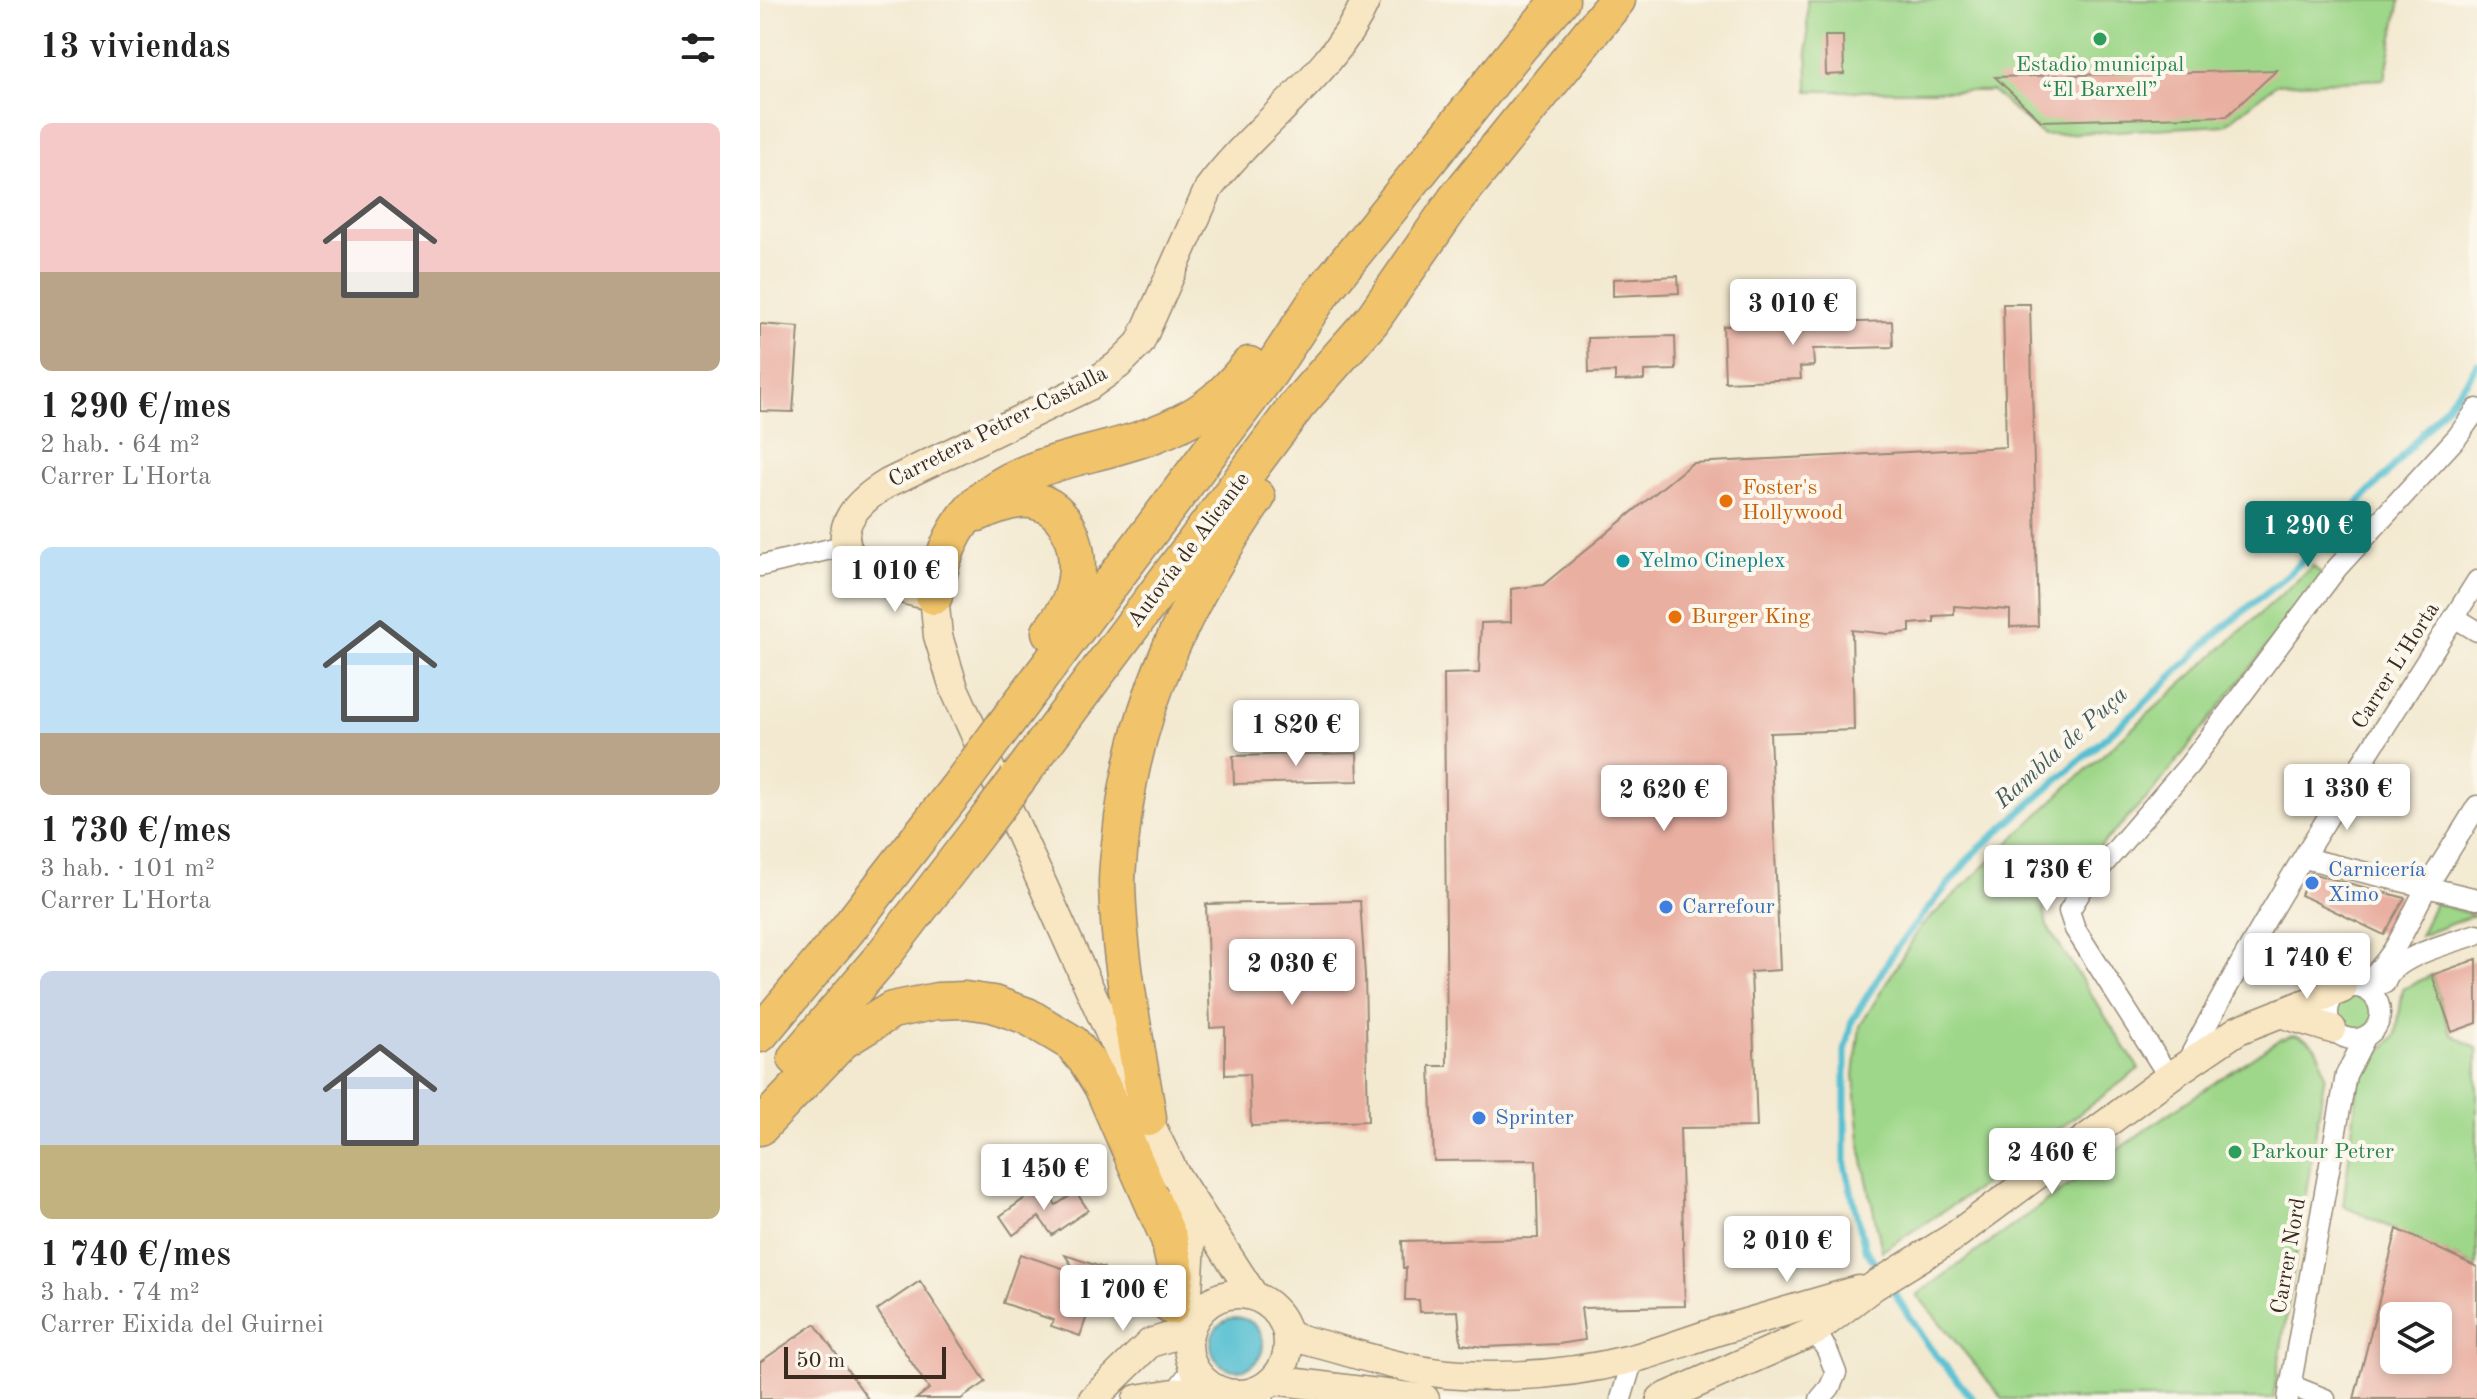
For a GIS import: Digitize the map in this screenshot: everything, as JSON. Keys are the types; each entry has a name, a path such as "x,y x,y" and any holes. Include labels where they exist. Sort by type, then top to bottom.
{"highway":[{"name":"Autovía de Alicante","path":"760,1034 848,929 960,785 1269,373 1321,294 1521,45 1561,0"},
{"name":"Autovía de Alicante","path":"760,1098 882,957 1298,404 1372,320 1456,199 1617,0"},
{"path":"934,596 945,554 963,522 978,503 999,485 1035,468 1149,436 1190,418 1225,394 1257,356 1321,294"},
{"path":"1148,1118 1126,985 1117,881 1127,787 1145,716 1159,672 1181,623 1227,543 1326,398 1372,320"},
{"path":"963,522 1001,504 1021,500 1038,502 1064,519 1078,551 1075,589 1068,607 1021,674 1000,731"},
{"path":"760,1127 842,1041 892,1010 937,1001 965,1000 993,1004 1027,1016 1072,1043 1102,1086 1169,1239 1188,1318"}],"street":[{"name":"Carretera Petrer-Castalla","path":"847,545 846,525 850,516 870,494 1089,386 1118,365 1140,343 1209,188 1225,166 1338,51 1356,24 1366,0"},
{"path":"2177,1071 2075,929 2069,911 2083,888 2189,765 2337,568 2458,436 2477,409"},
{"path":"760,566 847,545 853,560 872,577 907,591 934,596 938,636 954,688 1148,1118 1175,1174 1254,1296"},
{"name":"Carrer L'Horta","path":"2177,1071 2304,858 2477,581"},
{"path":"2454,617 2477,631"},
{"path":"2334,1030 2327,1011 2329,1002 2381,969 2477,806"},
{"path":"2304,858 2477,899"},
{"path":"2280,1013 2334,1030 2350,1039 2366,1036 2378,1023 2379,1005 2388,974 2407,959 2477,934"},
{"path":"1661,1399 1815,1331 1874,1286 1952,1238 2177,1071 2238,1030 2351,988 2375,997 2379,1005"},
{"name":"Carrer Nord","path":"2334,1030 2346,1075"},
{"name":"Carrer Nord","path":"2289,1392 2346,1075 2366,1036"},
{"path":"1175,1174 1191,1244 1189,1356 1202,1378 1224,1393 1238,1395 1267,1389 1425,1399"},
{"path":"1288,1336 1367,1358 1459,1375 1527,1375 1633,1359 1874,1286"},
{"path":"1093,1399 1150,1343 1213,1300 1244,1294 1273,1307 1280,1315 1288,1336 1286,1359 1267,1389"},
{"path":"1815,1331 1836,1373 1820,1399"},
{"path":"1621,1399 1633,1359"},
{"path":"1137,1399 1172,1397 1202,1378"},
{"path":"2289,1392 2325,1399"}],"green space":[{"name":"Estadio municipal “El Barxell”","path":"1807,0 2400,0 2385,79 2276,84 2225,125 2043,135 1992,91 1808,91"},
{"path":"2313,566 2323,576 2151,794 2043,905 2047,926 2139,1069 1983,1185 1882,1251 1861,1151 1854,1075 1860,1026 1920,928 2065,789"},
{"path":"2435,903 2474,915 2420,936"},
{"path":"2432,975 2451,1034 2477,1048 2477,1267 2343,1206 2359,1075 2396,1035 2403,989"},
{"path":"2354,992 2369,998 2375,1013 2369,1028 2354,1034 2339,1028 2333,1013 2339,998"},
{"path":"2293,1035 2312,1043 2325,1074 2273,1399 2003,1399 1917,1295 2159,1120 2280,1039"}],"water":[{"path":"1237,1318 1255,1326 1263,1344 1255,1362 1237,1370 1219,1362 1211,1344 1219,1326"}],"building":[{"path":"1825,36 1843,36 1844,74 1826,75"},
{"path":"2277,70 2227,116 2041,121 1995,77"},
{"path":"1678,276 1679,293 1613,296 1613,279"},
{"path":"2003,304 2030,304 2038,626 2010,627 2010,610 1954,606 1954,615 1934,616 1934,622 1910,624 1910,632 1888,634 1852,630 1854,730 1770,733 1780,970 1751,972 1757,1127 1680,1128 1685,1306 1581,1308 1585,1340 1484,1347 1461,1344 1458,1311 1420,1312 1419,1300 1405,1300 1406,1268 1403,1268 1402,1241 1538,1238 1536,1160 1434,1161 1430,1066 1447,1066 1444,674 1479,673 1481,623 1511,622 1511,589 1543,585 1692,463 2006,447"},
{"path":"1892,321 1893,347 1813,349 1814,366 1800,367 1801,379 1725,382 1723,326"},
{"path":"760,324 799,327 793,412 760,411"},
{"path":"1675,336 1676,370 1644,371 1644,380 1615,381 1615,372 1589,373 1588,338"},
{"path":"1357,753 1358,781 1234,784 1233,756"},
{"path":"2310,873 2405,898 2384,935 2301,895"},
{"path":"1360,901 1368,1121 1251,1126 1249,1074 1225,1075 1225,1027 1210,1028 1206,904"},
{"path":"2477,959 2477,1023 2452,1032 2432,975"},
{"path":"1042,1186 1056,1205 1076,1192 1088,1210 1052,1235 1039,1217 1013,1235 1000,1216"},
{"path":"2397,1229 2477,1267 2477,1399 2354,1399"},
{"path":"1020,1254 1077,1273 1065,1255 1104,1268 1080,1336 1051,1326 1053,1320 1003,1303"},
{"path":"920,1281 986,1382 961,1399 916,1399 929,1389 877,1310"},
{"path":"815,1324 868,1399 760,1399 760,1362"}],"waterway":[{"name":"Rambla de Puça","path":"1883,1275 1865,1248 1845,1165 1845,1051 1852,1021 1897,947 1973,854 2138,709 2217,633 2290,573 2388,473 2467,381 2477,364"},
{"name":"Rambla de Puça","path":"1889,1285 1930,1348 1973,1399"}],"place":[{"name":"Estadio municipal “El Barxell”","path":"2100,39"},
{"name":"Foster's Hollywood","path":"1726,501"},
{"name":"Yelmo Cineplex","path":"1623,561"},
{"name":"Burger King","path":"1675,617"},
{"name":"Carnicería Ximo","path":"2312,883"},
{"name":"Carrefour","path":"1666,907"},
{"name":"Sprinter","path":"1479,1118"},
{"name":"Parkour Petrer","path":"2235,1152"}]}
